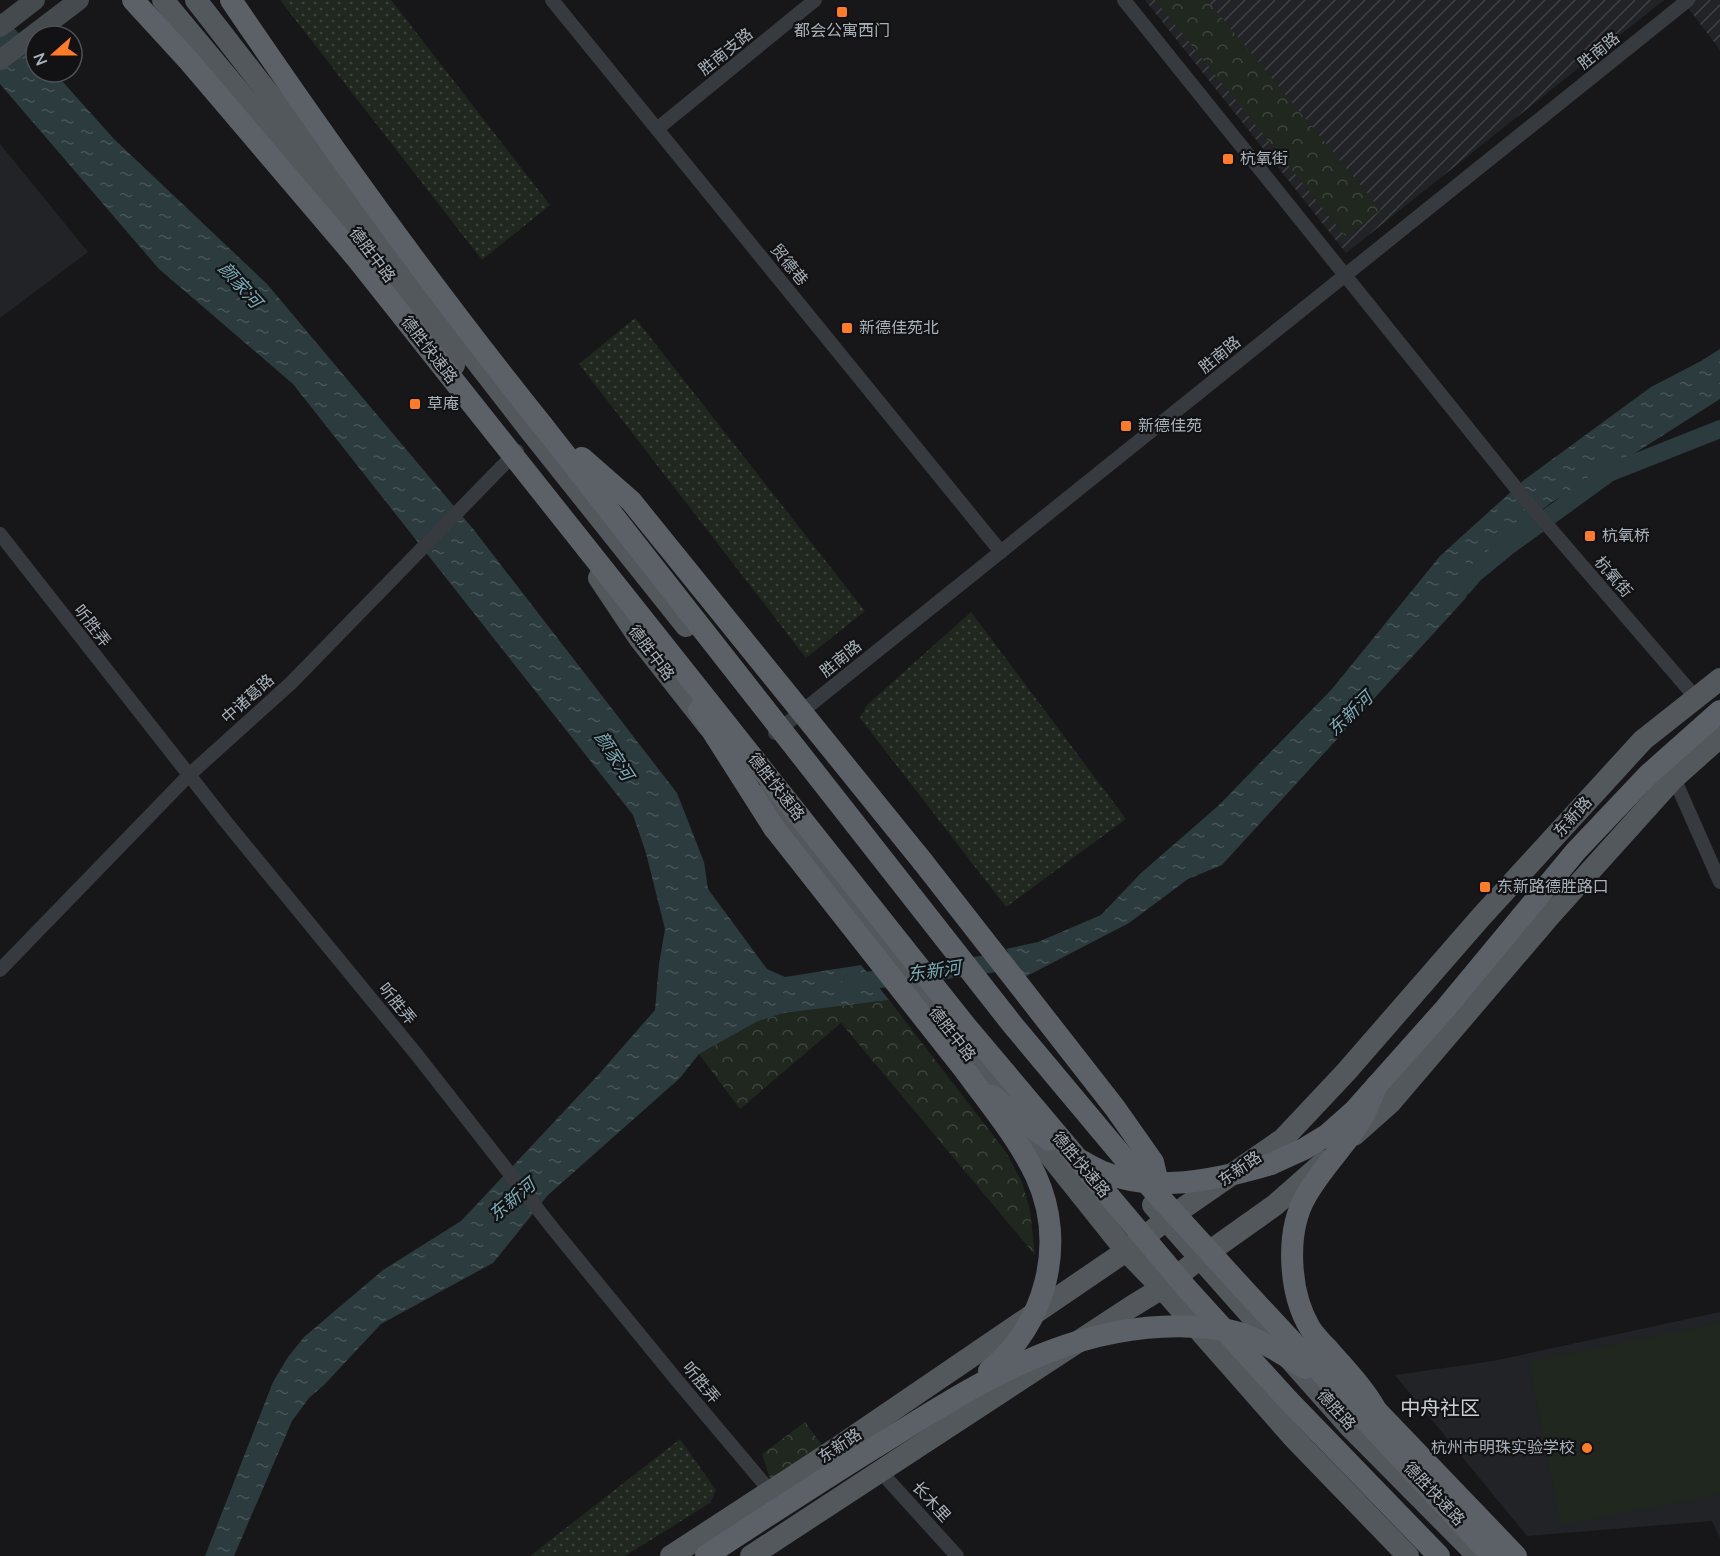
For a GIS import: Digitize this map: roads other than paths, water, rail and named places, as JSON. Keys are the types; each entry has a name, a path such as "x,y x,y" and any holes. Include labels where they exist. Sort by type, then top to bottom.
{"highway":[{"name":"德胜快速路","path":"133,0 189,61 354,255 958,1016 1087,1173 1189,1291 1288,1400 1439,1556"},
{"name":"德胜快速路","path":"231,0 391,227 479,345 1012,1024 1116,1149 1492,1556"},
{"path":"543,426 631,501 923,862 1115,1108 1153,1162 1166,1221"},
{"path":"637,612 774,828 967,1073 1036,1176 1044,1200 1050,1231 1049,1266 1041,1298 1029,1326 1001,1361 963,1392"},
{"path":"967,1073 995,1099 1051,1142 1098,1171 1134,1182 1167,1183 1240,1173 1271,1164 1304,1149 1327,1135 1353,1111 1445,1009 1576,851 1648,775 1720,711"},
{"path":"1377,1085 1358,1125 1317,1177 1304,1199 1296,1224 1292,1256 1295,1290 1303,1316 1311,1330 1366,1392 1376,1410 1516,1556"},
{"path":"706,1556 963,1392 1004,1370 1052,1350 1114,1332 1145,1327 1230,1331 1272,1347 1356,1400 1376,1410"}],"main road":[{"path":"0,60 79,0"},
{"name":"德胜中路","path":"163,0 367,245 517,451 639,638 1126,1251 1162,1288"},
{"name":"德胜中路","path":"196,0 532,433 1089,1133 1199,1259"},
{"path":"0,27 30,4"},
{"name":"东新路","path":"671,1556 771,1492 1126,1251 1283,1139 1346,1072 1481,917 1643,740 1720,679"},
{"path":"751,1556 1162,1288 1275,1205 1390,1103 1547,919 1674,778 1720,737"},
{"name":"德胜路","path":"1199,1259 1349,1426 1478,1556"},
{"path":"1162,1288 1293,1437 1408,1556"}],"street":[{"name":"贸德巷","path":"552,0 1001,552"},
{"name":"胜南支路","path":"657,129 815,0"},
{"name":"杭氧街","path":"1124,0 1524,498 1696,698"},
{"name":"胜南路","path":"772,735 1688,0"},
{"name":"中诸葛路","path":"0,970 189,775 291,683 517,451"},
{"name":"听胜弄","path":"0,534 189,775 555,1230 771,1492"},
{"path":"1674,778 1720,882"},
{"name":"长木里","path":"880,1471 957,1556"}],"water":[{"name":"颜家河","path":"0,13 24,39 24,84 65,84 114,139 267,284 474,530 677,793 704,862 708,889 767,969 785,977 861,965 889,1000 784,1013 758,1021 699,1054 680,1078 548,1195 493,1263 381,1324 309,1398 292,1421 234,1556 205,1556 273,1382 288,1357 304,1337 383,1270 461,1221 599,1074 655,1010 665,929 646,853 633,815 293,384 159,269 0,84"},
{"path":"1720,349 1720,399 1580,488 1553,501 1489,553 1465,599 1222,865 1188,879 1129,923 1025,977 1006,949 1038,942 1101,915 1141,873 1218,806 1332,689 1440,556 1524,480 1651,387"}],"waterway":[{"name":"东新河","path":"1464,586 1474,574 1507,547 1609,473 1720,429"},
{"name":"东新河","path":"851,983 1011,961"}],"place":[{"name":"都会公寓西门","path":"842,12"},
{"name":"杭氧街","path":"1228,159"},
{"name":"新德佳苑北","path":"847,328"},
{"name":"草庵","path":"415,404"},
{"name":"新德佳苑","path":"1126,426"},
{"name":"杭氧桥","path":"1590,536"},
{"name":"东新路德胜路口","path":"1485,887"},
{"name":"杭州市明珠实验学校","path":"1587,1448"}],"district":[{"name":"中舟社区","path":"1440,1408"}]}
